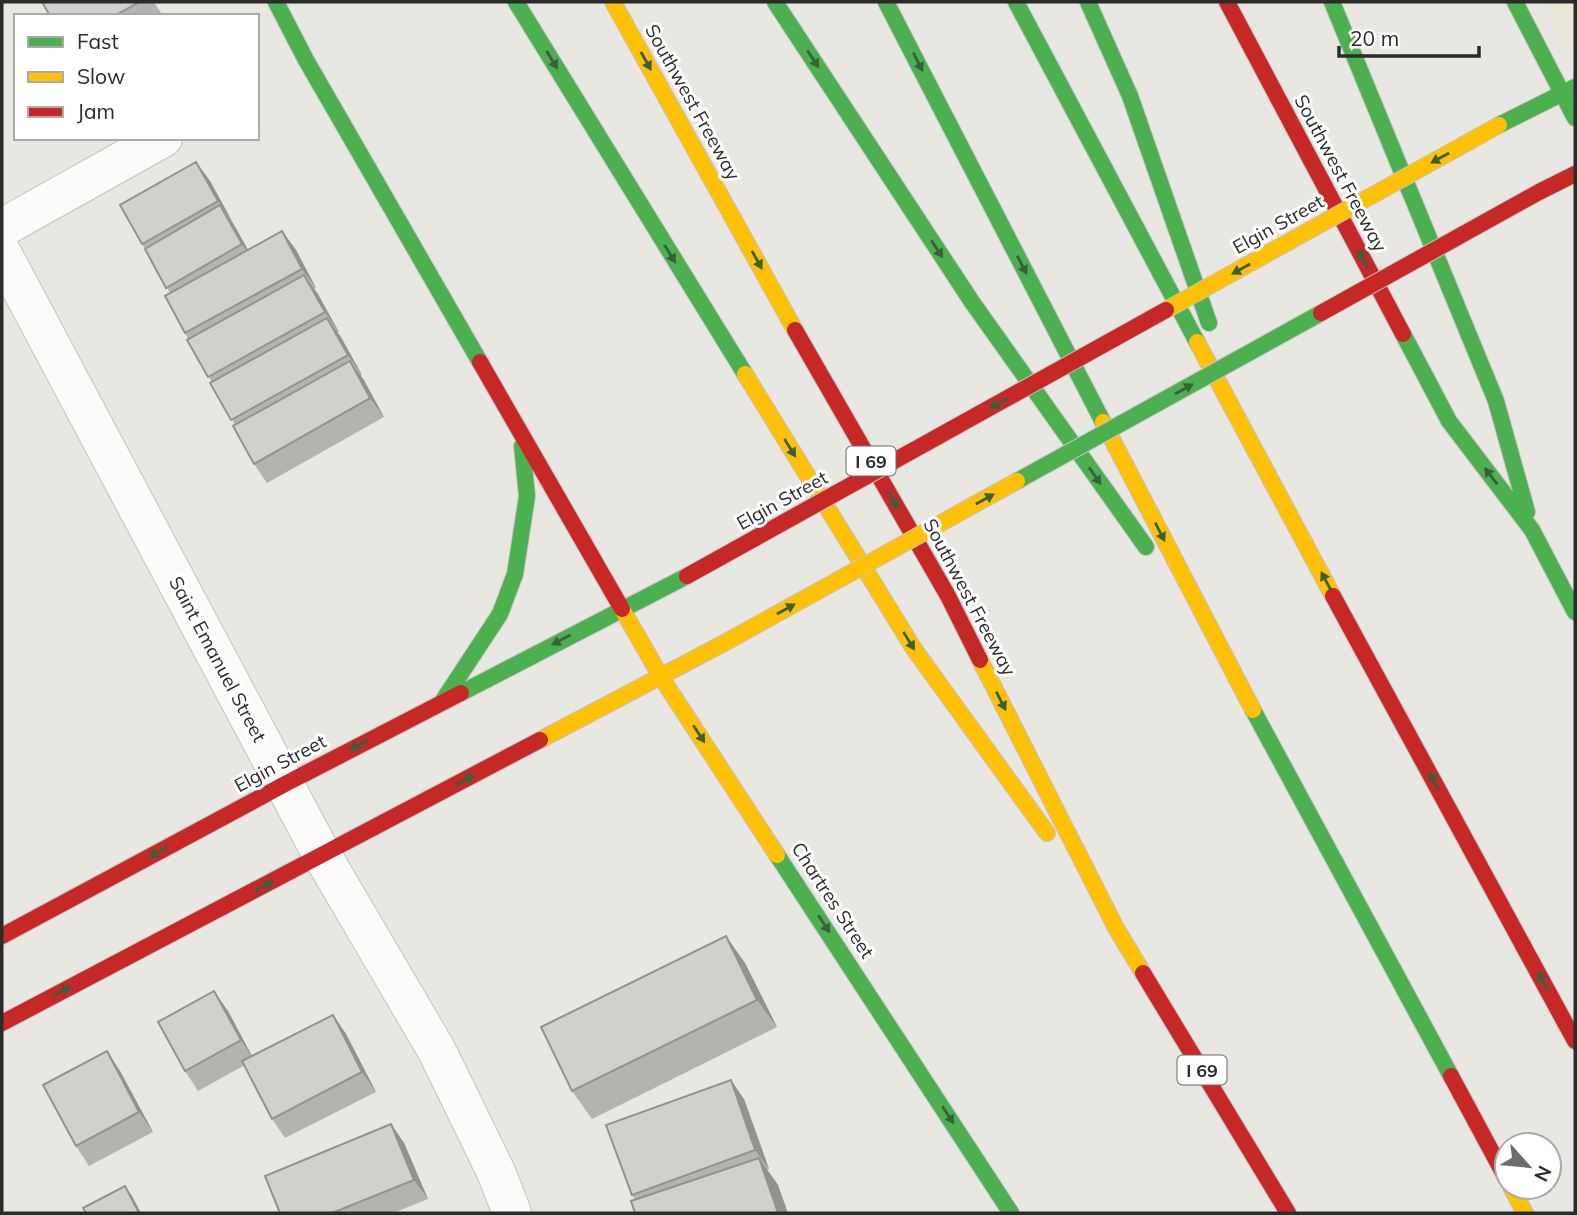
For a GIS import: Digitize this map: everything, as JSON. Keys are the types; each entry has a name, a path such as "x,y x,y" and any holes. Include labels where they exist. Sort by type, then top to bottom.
{"main road":[{"name":"Chartres Street","path":"276,2 306,60 661,677 1011,1213"},
{"path":"516,2 914,649 1116,928"},
{"name":"Southwest Freeway","path":"613,2 948,596 1116,928 1288,1213"},
{"path":"775,2 972,302 1228,664"},
{"path":"886,2 1228,664 1493,1154"},
{"path":"1016,2 1251,444 1575,1041"},
{"path":"1088,2 1130,96 1251,444"},
{"name":"Southwest Freeway","path":"1227,2 1449,421 1532,530 1575,612"},
{"path":"1332,2 1496,401 1532,530"},
{"path":"1515,2 1570,90 1575,118"},
{"name":"Elgin Street","path":"2,936 285,784 687,576 1499,125 1570,90"},
{"path":"2,1023 726,642 1575,174"},
{"path":"442,702 500,614 515,573 527,496 521,434"}],"street":[{"path":"2,228 159,140"},
{"name":"Saint Emanuel Street","path":"2,253 322,855 437,1051 496,1172 512,1213"}],"shaded area":[{"path":"1545,2 1575,2 1575,42 1566,47"}],"building":[{"path":"42,2 139,2 118,14 49,14"},
{"path":"196,162 218,201 142,244 120,205"},
{"path":"220,205 242,244 166,288 145,249"},
{"path":"282,231 302,269 185,333 165,296"},
{"path":"304,275 325,312 208,377 187,340"},
{"path":"327,318 348,355 231,420 210,383"},
{"path":"350,361 370,398 254,464 233,426"},
{"path":"726,936 757,1000 572,1091 541,1027"},
{"path":"214,991 241,1040 185,1071 158,1022"},
{"path":"333,1015 362,1072 272,1119 242,1061"},
{"path":"107,1051 139,1112 76,1146 43,1085"},
{"path":"731,1080 755,1150 632,1195 606,1125"},
{"path":"391,1124 414,1180 332,1213 280,1213 265,1176"},
{"path":"759,1158 778,1213 635,1213 631,1201"},
{"path":"125,1186 139,1213 86,1213 83,1208"}],"traffic: fast":[{"path":"276,2 306,60 480,362"},
{"path":"516,2 745,374"},
{"path":"775,2 972,302 1146,547"},
{"path":"886,2 1103,422"},
{"path":"1016,2 1197,342"},
{"path":"1088,2 1130,96 1209,323"},
{"path":"1332,2 1496,401 1527,512"},
{"path":"1515,2 1575,118"},
{"path":"1499,125 1575,87"},
{"path":"1017,481 1321,313"},
{"path":"1403,334 1449,421 1532,530 1575,612"},
{"path":"442,702 500,614 515,574 527,496 522,446"},
{"path":"461,693 687,576"},
{"path":"1253,710 1451,1076"},
{"path":"777,855 1011,1213"}],"traffic: slow":[{"path":"613,2 795,330"},
{"path":"1166,310 1499,125"},
{"path":"1197,342 1333,596"},
{"path":"745,374 914,649 1047,833"},
{"path":"1103,422 1253,710"},
{"path":"726,642 1017,481"},
{"path":"622,609 661,677 777,855"},
{"path":"540,740 726,642"},
{"path":"980,660 1116,928 1143,973"},
{"path":"1519,1201 1525,1213"}],"traffic: jam":[{"path":"1227,2 1403,334"},
{"path":"1539,192 1575,174"},
{"path":"1321,313 1539,192"},
{"path":"687,576 1166,310"},
{"path":"795,330 948,596 980,660"},
{"path":"480,362 622,609"},
{"path":"1333,596 1575,1041"},
{"path":"2,936 461,693"},
{"path":"2,1023 540,740"},
{"path":"1143,973 1288,1213"},
{"path":"1451,1076 1493,1154"}]}
